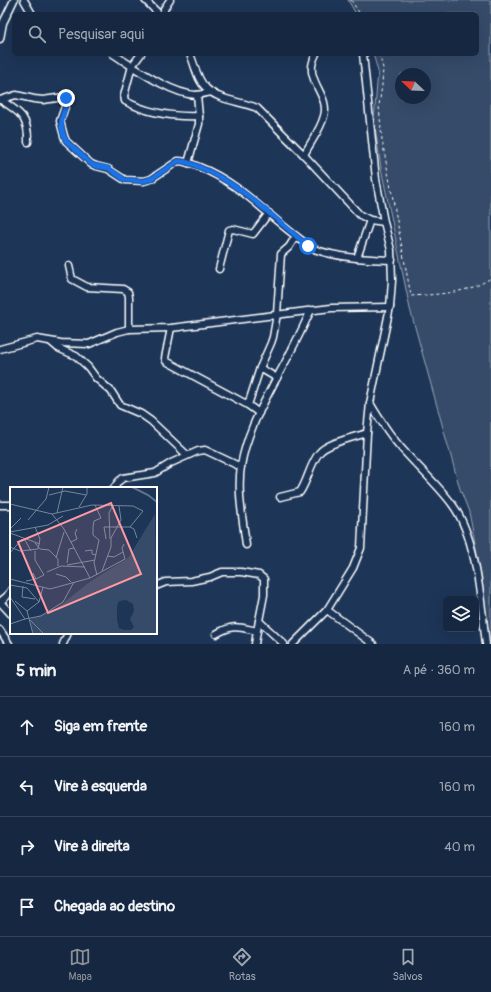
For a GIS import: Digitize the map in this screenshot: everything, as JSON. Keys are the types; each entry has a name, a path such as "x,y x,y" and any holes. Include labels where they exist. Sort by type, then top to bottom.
{"street":[{"path":"0,39 4,24 14,0"},
{"path":"24,0 31,12"},
{"path":"145,0 157,12"},
{"path":"164,12 164,9 170,0"},
{"path":"116,56 179,92 197,95 211,92"},
{"path":"140,56 132,66 124,96 125,101 156,113 166,115 200,116"},
{"path":"191,56 201,82 205,88 220,97 249,104 257,108 304,155 360,215 370,220 384,222"},
{"path":"304,155 325,115 321,92 312,73 312,64 315,56"},
{"path":"293,644 327,610 353,568 361,548 370,403 390,307 392,281 391,250 376,179 363,56"},
{"path":"1,100 16,95 38,99 64,97 67,101 60,121 66,141 91,164 108,168 125,180 144,181 151,179 178,161 188,163 226,180 296,236 320,252 357,258 392,260"},
{"path":"188,163 199,124 200,116 197,95"},
{"path":"1,100 17,110 21,115 28,131 28,142"},
{"path":"219,269 229,230 233,229 253,234 269,213"},
{"path":"357,258 370,220"},
{"path":"248,405 260,368 272,343 277,314 281,254 289,247 296,236"},
{"path":"69,266 72,279 82,285 87,287 123,289 128,292 129,329"},
{"path":"0,349 37,339 51,342 89,344 117,332 129,329 171,328 311,310 390,307"},
{"path":"246,545 241,502 241,467 248,438 259,412 311,310"},
{"path":"171,328 165,358 166,361 259,412"},
{"path":"51,342 58,348 76,356 88,367 96,378 111,391 120,405 141,414 151,421 187,456"},
{"path":"260,368 277,378"},
{"path":"370,403 385,429 453,504 466,528 477,574 486,644"},
{"path":"280,497 300,492 322,449 367,433"},
{"path":"115,487 123,478 155,473 198,451 205,450 241,467"},
{"path":"157,586 166,582 191,581 210,577 222,572 241,572 259,575 264,578 264,595 255,644"},
{"path":"10,594 0,602 10,613"},
{"path":"327,610 373,644"},
{"path":"259,621 284,644"},
{"path":"216,634 227,628 236,626 257,631"},
{"path":"0,630 9,644"},
{"path":"63,644 68,634"}],"path":[{"path":"352,0 359,12"},
{"path":"380,56 383,68 379,106 382,140 411,296 452,293 480,285 491,278"}],"shaded area":[{"path":"348,0 491,0 491,644 488,644 482,579 469,512 460,489 410,309 381,168 374,120 378,71 374,56 479,56 479,12 355,12"}],"route":[{"path":"66,98 67,103 60,121 64,136 66,141 91,164 108,168 125,180 144,181 151,179 178,161 188,163 226,180 261,206 308,246"}]}
